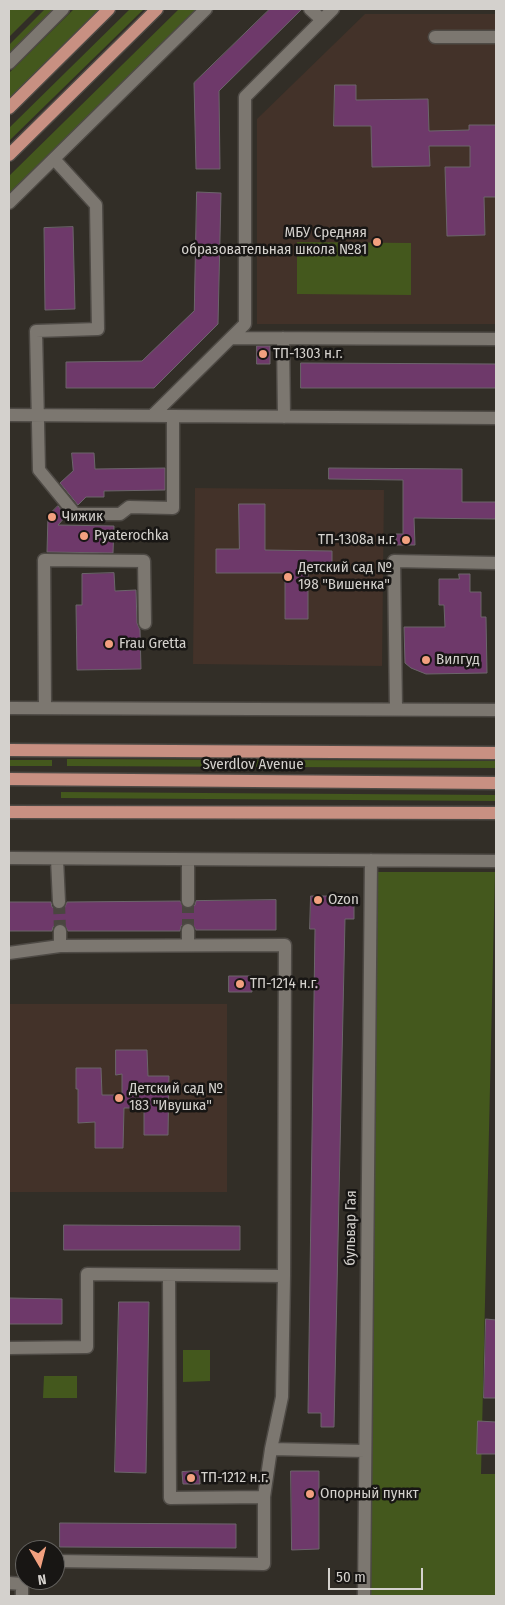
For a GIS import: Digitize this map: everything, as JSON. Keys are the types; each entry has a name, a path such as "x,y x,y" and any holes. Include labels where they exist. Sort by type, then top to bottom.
{"main road":[{"path":"9,108 109,9"},
{"path":"9,155 157,9"},
{"name":"Sverdlov Avenue","path":"9,750 496,753"},
{"name":"Sverdlov Avenue","path":"9,779 496,783"},
{"path":"9,812 496,813"}],"street":[{"path":"9,62 63,9"},
{"path":"9,203 206,9"},
{"path":"310,9 322,20"},
{"path":"152,416 233,338 245,324 245,97 333,9"},
{"path":"435,37 496,37"},
{"path":"54,159 96,205 98,329 36,331 39,470 75,514 120,514 129,507 173,508 173,416"},
{"path":"233,338 496,339"},
{"path":"283,338 284,416"},
{"path":"9,415 496,418"},
{"path":"45,708 44,560 144,561 145,623"},
{"path":"396,710 394,561 496,563"},
{"path":"9,708 496,710"},
{"path":"9,858 496,861"},
{"path":"58,859 59,902"},
{"path":"188,860 188,901"},
{"name":"бульвар Гая","path":"364,1596 371,860"},
{"path":"188,930 188,945"},
{"path":"60,931 60,946"},
{"path":"9,953 60,946 285,945 282,1397 271,1449 264,1497 264,1564 65,1561"},
{"path":"9,1348 87,1347 87,1274 284,1276"},
{"path":"170,1275 170,1498 264,1497"},
{"path":"271,1449 365,1450"},
{"path":"9,1583 22,1584 22,1596"}],"shaded area":[{"name":"МБУ Средняя образовательная школа №81","path":"365,14 496,14 496,324 257,324 257,119"},
{"name":"Детский сад № 198 \"Вишенка\"","path":"195,488 384,490 382,666 193,664"},
{"name":"Детский сад № 183 \"Ивушка\"","path":"10,1004 227,1004 227,1192 10,1192"}],"green space":[{"path":"9,9 37,9 9,37"},
{"path":"45,9 56,9 9,56 9,45"},
{"path":"74,9 101,9 9,100 9,73"},
{"path":"130,9 144,9 9,141 9,128"},
{"path":"179,9 202,9 9,199 9,176"},
{"path":"297,242 411,243 411,295 297,294"},
{"path":"67,759 496,761 496,768 67,766"},
{"path":"9,760 52,760 52,766 9,766"},
{"path":"61,792 496,795 496,801 61,798"},
{"path":"374,872 495,872 481,1474 496,1474 496,1596 371,1596"},
{"path":"183,1350 210,1350 210,1381 183,1382"},
{"path":"44,1376 77,1376 77,1398 43,1398"}],"building":[{"path":"270,9 302,9 219,91 220,169 196,169 194,83"},
{"path":"335,85 356,85 356,100 428,99 429,131 469,130 469,125 496,125 496,197 484,197 485,235 447,236 445,167 470,167 470,146 429,146 430,166 372,167 371,126 334,126"},
{"path":"197,192 221,193 218,324 154,388 66,388 66,362 142,361 194,311"},
{"path":"73,227 75,309 45,310 44,228"},
{"name":"ТП-1303 н.г.","path":"257,346 270,346 270,364 257,364"},
{"path":"301,363 496,364 496,388 301,388"},
{"path":"72,453 94,453 95,469 165,468 165,490 104,491 104,497 86,497 78,505 60,483 73,471"},
{"path":"329,468 462,469 462,502 496,502 496,519 414,518 415,545 396,545 396,534 403,534 403,480 329,479"},
{"path":"239,504 265,504 265,550 332,551 332,573 308,573 308,619 285,619 285,573 216,573 216,549 239,549"},
{"path":"58,506 66,516 58,525 114,526 113,553 47,552 48,516"},
{"path":"114,573 115,591 136,590 141,669 77,670 76,605 82,605 82,574"},
{"path":"459,574 470,574 470,592 481,592 481,617 486,617 487,673 426,674 411,668 405,663 404,627 445,627 444,605 439,605 439,579 459,579"},
{"path":"311,896 354,896 354,919 345,919 334,1427 321,1427 321,1413 308,1413 315,929 310,929"},
{"path":"276,900 276,930 196,930 192,923 188,922 181,926 180,931 68,931 64,924 60,923 53,927 52,931 9,931 9,902 51,902 52,907 59,910 64,909 67,902 180,901 184,908 188,909 195,905 196,901"},
{"name":"ТП-1214 н.г.","path":"229,976 251,976 252,992 229,992"},
{"path":"116,1050 147,1050 148,1076 169,1076 168,1135 144,1135 144,1108 124,1108 123,1148 95,1148 95,1122 78,1123 76,1068 101,1068 102,1095 122,1095 122,1074 116,1075"},
{"path":"64,1225 240,1226 240,1250 64,1250"},
{"path":"9,1298 62,1299 62,1324 9,1324"},
{"path":"119,1302 149,1302 146,1473 115,1472"},
{"path":"486,1319 496,1320 496,1398 484,1398"},
{"path":"478,1421 496,1422 496,1454 477,1454"},
{"name":"ТП-1212 н.г.","path":"199,1471 200,1484 183,1484 182,1472"},
{"path":"291,1471 319,1471 319,1549 292,1550"},
{"path":"60,1523 236,1524 236,1548 65,1547 65,1540 60,1540"}],"tunnel":[{"path":"188,901 188,930"},
{"path":"59,902 60,931"}],"place":[{"name":"МБУ Средняя образовательная школа №81","path":"377,242"},
{"name":"ТП-1303 н.г.","path":"263,354"},
{"name":"Чижик","path":"52,517"},
{"name":"Pyaterochka","path":"84,536"},
{"name":"ТП-1308а н.г.","path":"406,540"},
{"name":"Детский сад № 198 \"Вишенка\"","path":"288,577"},
{"name":"Frau Gretta","path":"109,644"},
{"name":"Вилгуд","path":"426,660"},
{"name":"Ozon","path":"318,900"},
{"name":"ТП-1214 н.г.","path":"240,984"},
{"name":"Детский сад № 183 \"Ивушка\"","path":"119,1098"},
{"name":"ТП-1212 н.г.","path":"191,1478"},
{"name":"Опорный пункт","path":"310,1494"}]}
